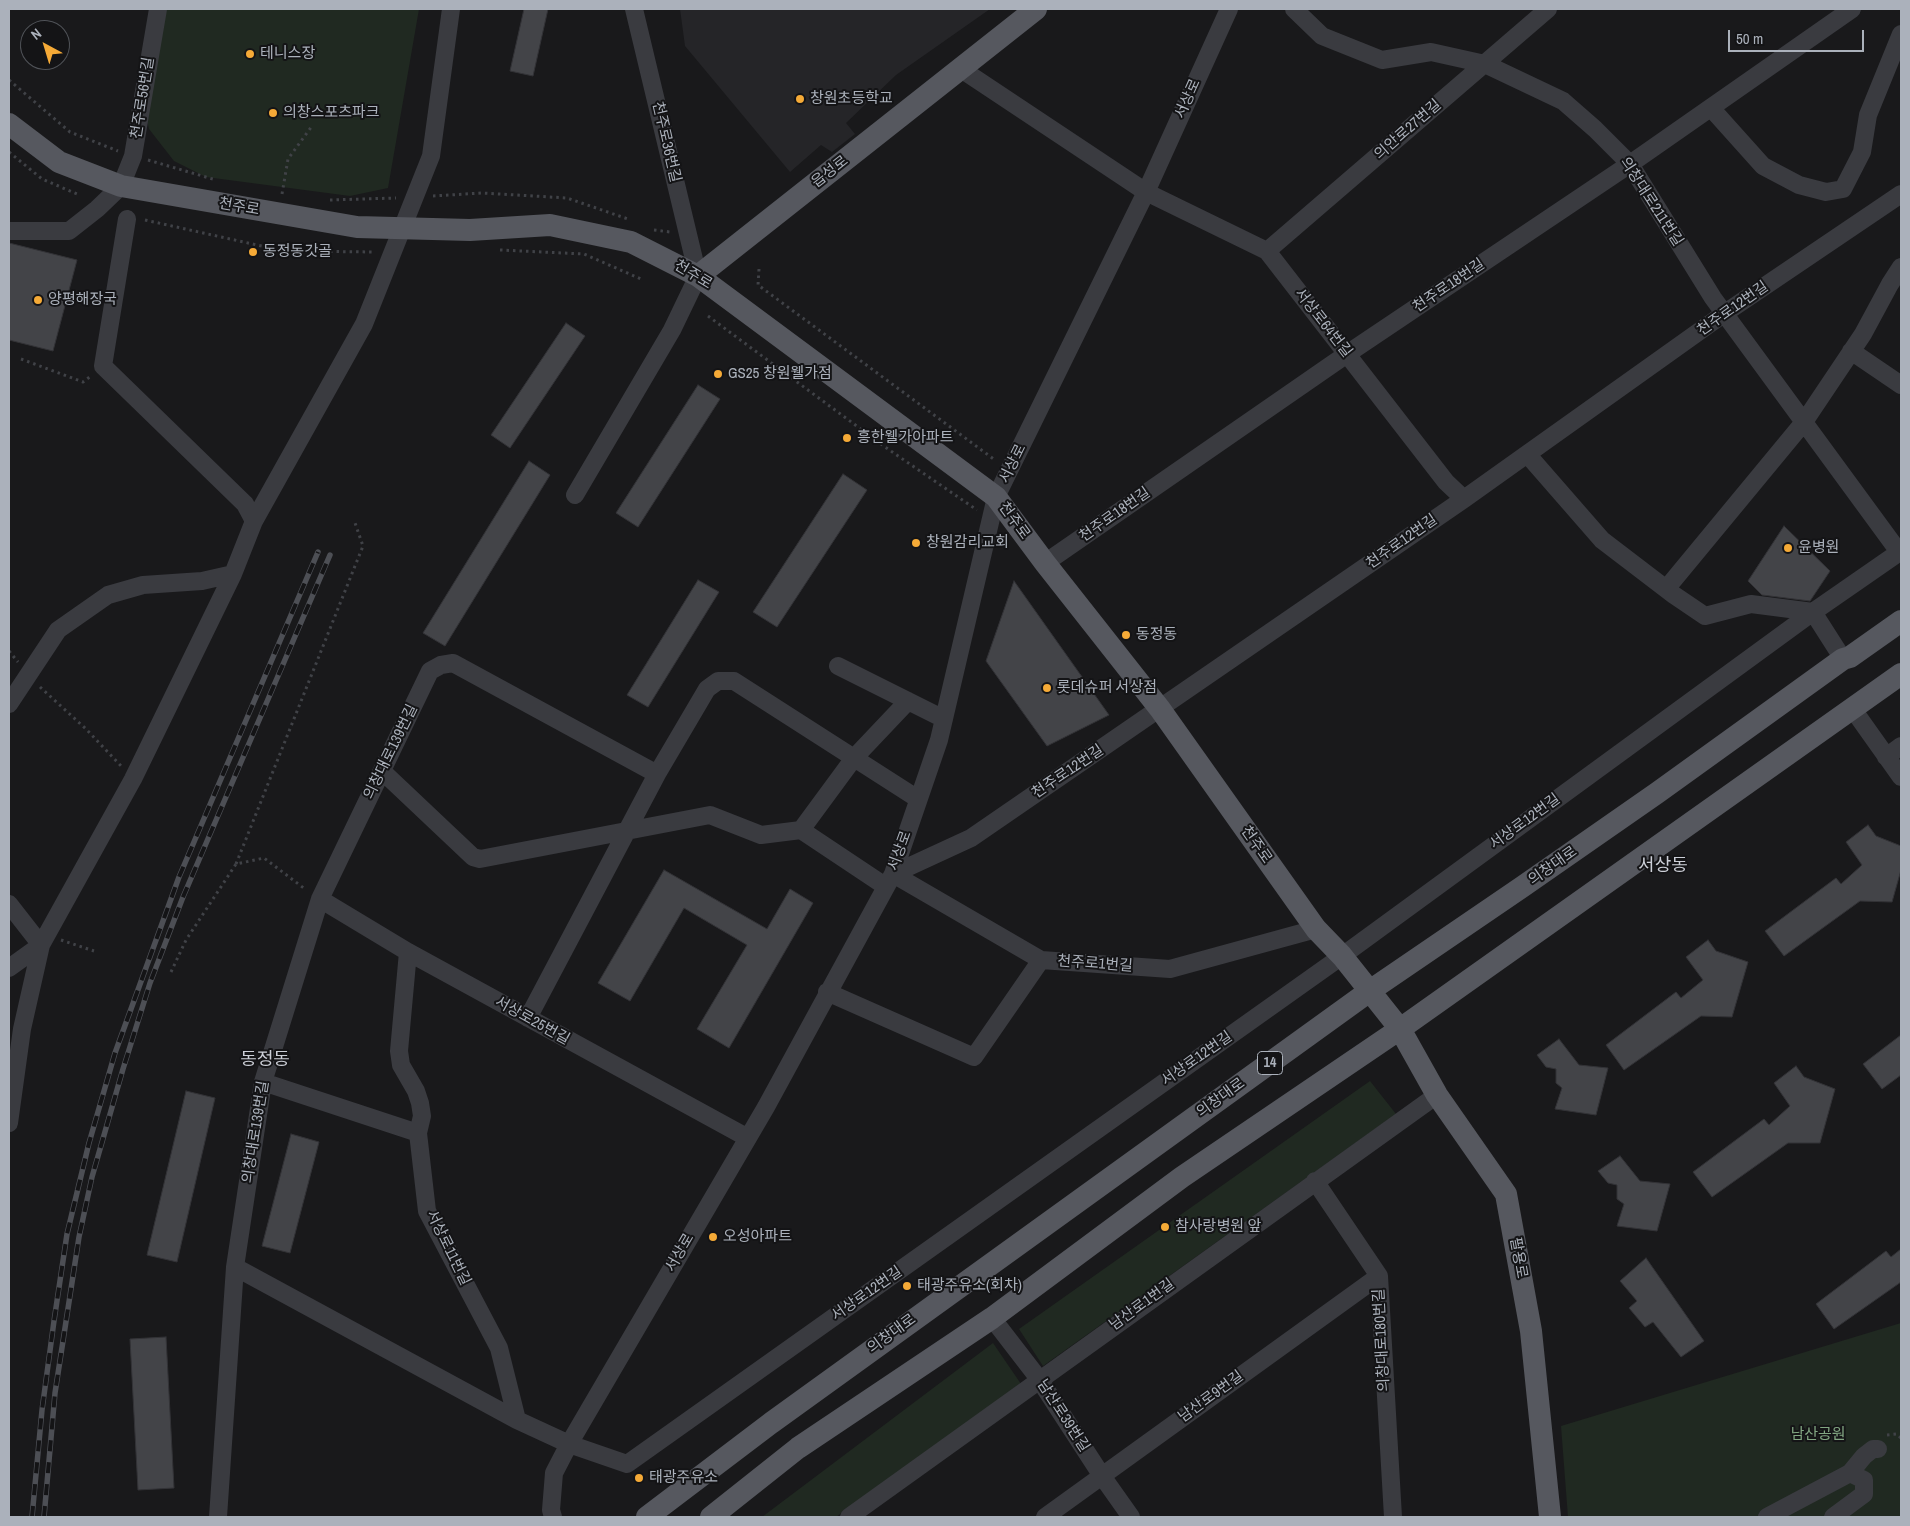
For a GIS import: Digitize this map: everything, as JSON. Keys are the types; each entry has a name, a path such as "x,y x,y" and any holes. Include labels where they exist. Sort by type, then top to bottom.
{"main road":[{"name":"읍성로","path":"698,276 1036,9"},
{"name":"천주로","path":"9,124 59,162 121,186 357,227 470,230 550,225 631,242 698,276 996,497 1045,564 1160,709 1316,929 1371,990 1400,1029"},
{"name":"의창대로","path":"647,1517 771,1423 1371,990 1657,794 1843,660 1901,621"},
{"path":"710,1517 798,1448 992,1318 1182,1177 1400,1029 1901,674"},
{"name":"팔용로","path":"1400,1029 1437,1094 1506,1194 1531,1331 1550,1517"}],"street":[{"name":"천주로56번길","path":"121,186 133,156 158,9"},
{"path":"9,1123 22,1029 44,940 133,778 234,574 254,521 364,324 431,156 451,9"},
{"name":"천주로36번길","path":"634,9 698,276"},
{"name":"서상로","path":"550,1515 554,1473 569,1444 748,1138 889,880 939,740 996,497 1146,192 1229,9"},
{"name":"의창대로211번길","path":"1294,9 1322,36 1382,60 1432,52 1486,64 1563,101 1595,129 1630,164 1713,298 1900,552"},
{"name":"의안로27번길","path":"1267,250 1548,9"},
{"name":"천주로18번길","path":"1045,564 1347,354 1630,164 1852,9"},
{"path":"1711,108 1763,166 1799,185 1826,192 1843,189 1862,152 1868,115 1901,34"},
{"path":"961,69 1146,192"},
{"path":"9,231 69,231 121,186"},
{"name":"서상로64번길","path":"1146,192 1267,250 1446,482 1464,499"},
{"name":"천주로12번길","path":"889,880 971,838 1464,499 1725,313 1901,194"},
{"path":"127,219 103,366 245,504 254,521"},
{"path":"1666,588 1804,422 1895,287 1901,267"},
{"path":"574,495 672,330 698,276"},
{"path":"1851,351 1901,385"},
{"path":"1527,454 1602,540 1705,616 1751,604 1813,612 1843,660"},
{"name":"서상로12번길","path":"569,1444 627,1464 1342,956 1813,612 1900,552"},
{"path":"9,704 58,630 108,595 144,585 202,581 234,574"},
{"name":"의창대로139번길","path":"218,1517 235,1267 263,1082 320,899 430,671 441,665 453,663 657,774"},
{"path":"838,666 944,718"},
{"path":"528,1018 657,774 707,689 718,681 734,681 918,799"},
{"path":"382,771 473,857 480,859 710,815 761,835 801,830 854,758 908,701"},
{"path":"1852,708 1901,778"},
{"path":"1886,757 1901,746"},
{"name":"천주로1번길","path":"801,830 889,880 1040,960 1170,969 1316,929"},
{"name":"서상로25번길","path":"320,899 408,952 748,1138"},
{"path":"9,904 44,940"},
{"path":"9,968 44,940"},
{"name":"서상로11번길","path":"408,952 399,1051 401,1065 416,1091 420,1103 422,1116 418,1133 427,1211 499,1348 517,1420"},
{"path":"827,992 974,1057 1040,960"},
{"path":"263,1082 418,1133"},
{"name":"남산로1번길","path":"849,1517 1437,1094"},
{"name":"의창대로180번길","path":"1315,1181 1379,1276 1392,1517"},
{"path":"235,1267 517,1420 569,1444"},
{"name":"남산로9번길","path":"1045,1517 1379,1276"},
{"name":"남산로39번길","path":"992,1318 1039,1379 1131,1517"},
{"path":"1767,1517 1850,1473 1864,1456 1873,1449 1878,1449"},
{"path":"1832,1517 1864,1494 1864,1480 1850,1473"}],"path":[{"path":"9,80 70,132 113,150 220,181"},
{"path":"282,194 288,159 312,126"},
{"path":"273,193 290,195"},
{"path":"482,193 567,198 631,220"},
{"path":"325,199 367,200"},
{"path":"145,220 284,252 346,253"},
{"path":"647,227 655,230"},
{"path":"490,250 584,254 641,279"},
{"path":"759,269 758,285 1009,471"},
{"path":"708,316 884,447 991,520"},
{"path":"21,359 83,382 103,366"},
{"path":"171,972 186,940 236,864 363,546 354,520"},
{"path":"9,651 28,676 86,729 133,778"},
{"path":"236,864 264,858 320,899"},
{"path":"44,940 94,951"}],"shaded area":[{"name":"창원초등학교","path":"680,9 990,9 896,75 846,123 855,134 832,152 821,145 790,172 685,46"}],"green space":[{"name":"의창스포츠파크","path":"161,9 419,9 388,188 350,196 206,177 174,161 149,129 142,98"},
{"path":"1370,1081 1396,1114 1043,1366 1019,1329"},
{"name":"남산공원","path":"1901,1323 1901,1517 1568,1517 1561,1426"},
{"path":"993,1343 1021,1384 836,1517 762,1517"}],"building":[{"path":"524,9 548,9 533,76 510,71"},
{"name":"양평해장국","path":"9,243 77,260 53,351 9,340"},
{"path":"566,323 585,336 510,448 491,435"},
{"path":"698,385 720,399 638,527 616,513"},
{"path":"529,461 550,475 445,646 423,633"},
{"path":"843,474 867,490 777,627 753,612"},
{"name":"윤병원","path":"1784,526 1830,571 1810,601 1762,595 1748,581"},
{"path":"698,580 719,592 648,707 627,695"},
{"name":"롯데슈퍼 서상점","path":"1014,581 1109,715 1047,746 986,661"},
{"path":"1868,825 1876,836 1901,846 1901,870 1892,902 1860,901 1784,956 1765,931 1836,878 1841,884 1862,865 1846,842"},
{"path":"664,870 767,929 790,889 813,903 729,1048 697,1029 747,945 684,908 630,1001 598,983"},
{"path":"1708,940 1716,951 1748,962 1732,1017 1701,1016 1624,1070 1606,1045 1676,992 1681,998 1703,980 1686,957"},
{"path":"1901,1035 1901,1075 1882,1089 1863,1064"},
{"path":"1559,1039 1579,1065 1608,1068 1596,1115 1555,1109 1562,1088 1556,1083 1556,1069 1546,1067 1537,1055"},
{"path":"1796,1066 1804,1077 1835,1089 1820,1143 1788,1143 1712,1197 1693,1172 1764,1119 1769,1125 1790,1106 1774,1083"},
{"path":"186,1091 215,1098 177,1262 147,1255"},
{"path":"291,1134 319,1142 290,1253 262,1246"},
{"path":"1620,1156 1640,1181 1670,1184 1657,1231 1617,1226 1624,1204 1617,1199 1617,1185 1608,1183 1598,1171"},
{"path":"1901,1249 1901,1282 1834,1329 1816,1304 1886,1251 1891,1257"},
{"path":"1646,1258 1704,1341 1681,1357 1653,1322 1645,1327 1629,1308 1637,1301 1620,1281"},
{"path":"166,1337 174,1488 138,1490 130,1339"}],"railway":[{"path":"32,1517 42,1410 67,1234 89,1143 115,1053 179,877 318,552"},
{"path":"44,1517 55,1393 79,1237 92,1177 123,1069 150,983 183,897 330,555"}],"place":[{"name":"테니스장","path":"250,54"},
{"name":"창원초등학교","path":"800,99"},
{"name":"의창스포츠파크","path":"273,113"},
{"name":"동정동갓골","path":"253,252"},
{"name":"양평해장국","path":"38,300"},
{"name":"GS25 창원웰가점","path":"718,374"},
{"name":"흥한웰가아파트","path":"847,438"},
{"name":"창원감리교회","path":"916,543"},
{"name":"윤병원","path":"1788,548"},
{"name":"동정동","path":"1126,635"},
{"name":"롯데슈퍼 서상점","path":"1047,688"},
{"name":"참사랑병원 앞","path":"1165,1227"},
{"name":"오성아파트","path":"713,1237"},
{"name":"태광주유소(회차)","path":"907,1286"},
{"name":"태광주유소","path":"639,1478"}],"district":[{"name":"서상동","path":"1663,866"},
{"name":"동정동","path":"265,1060"}]}
